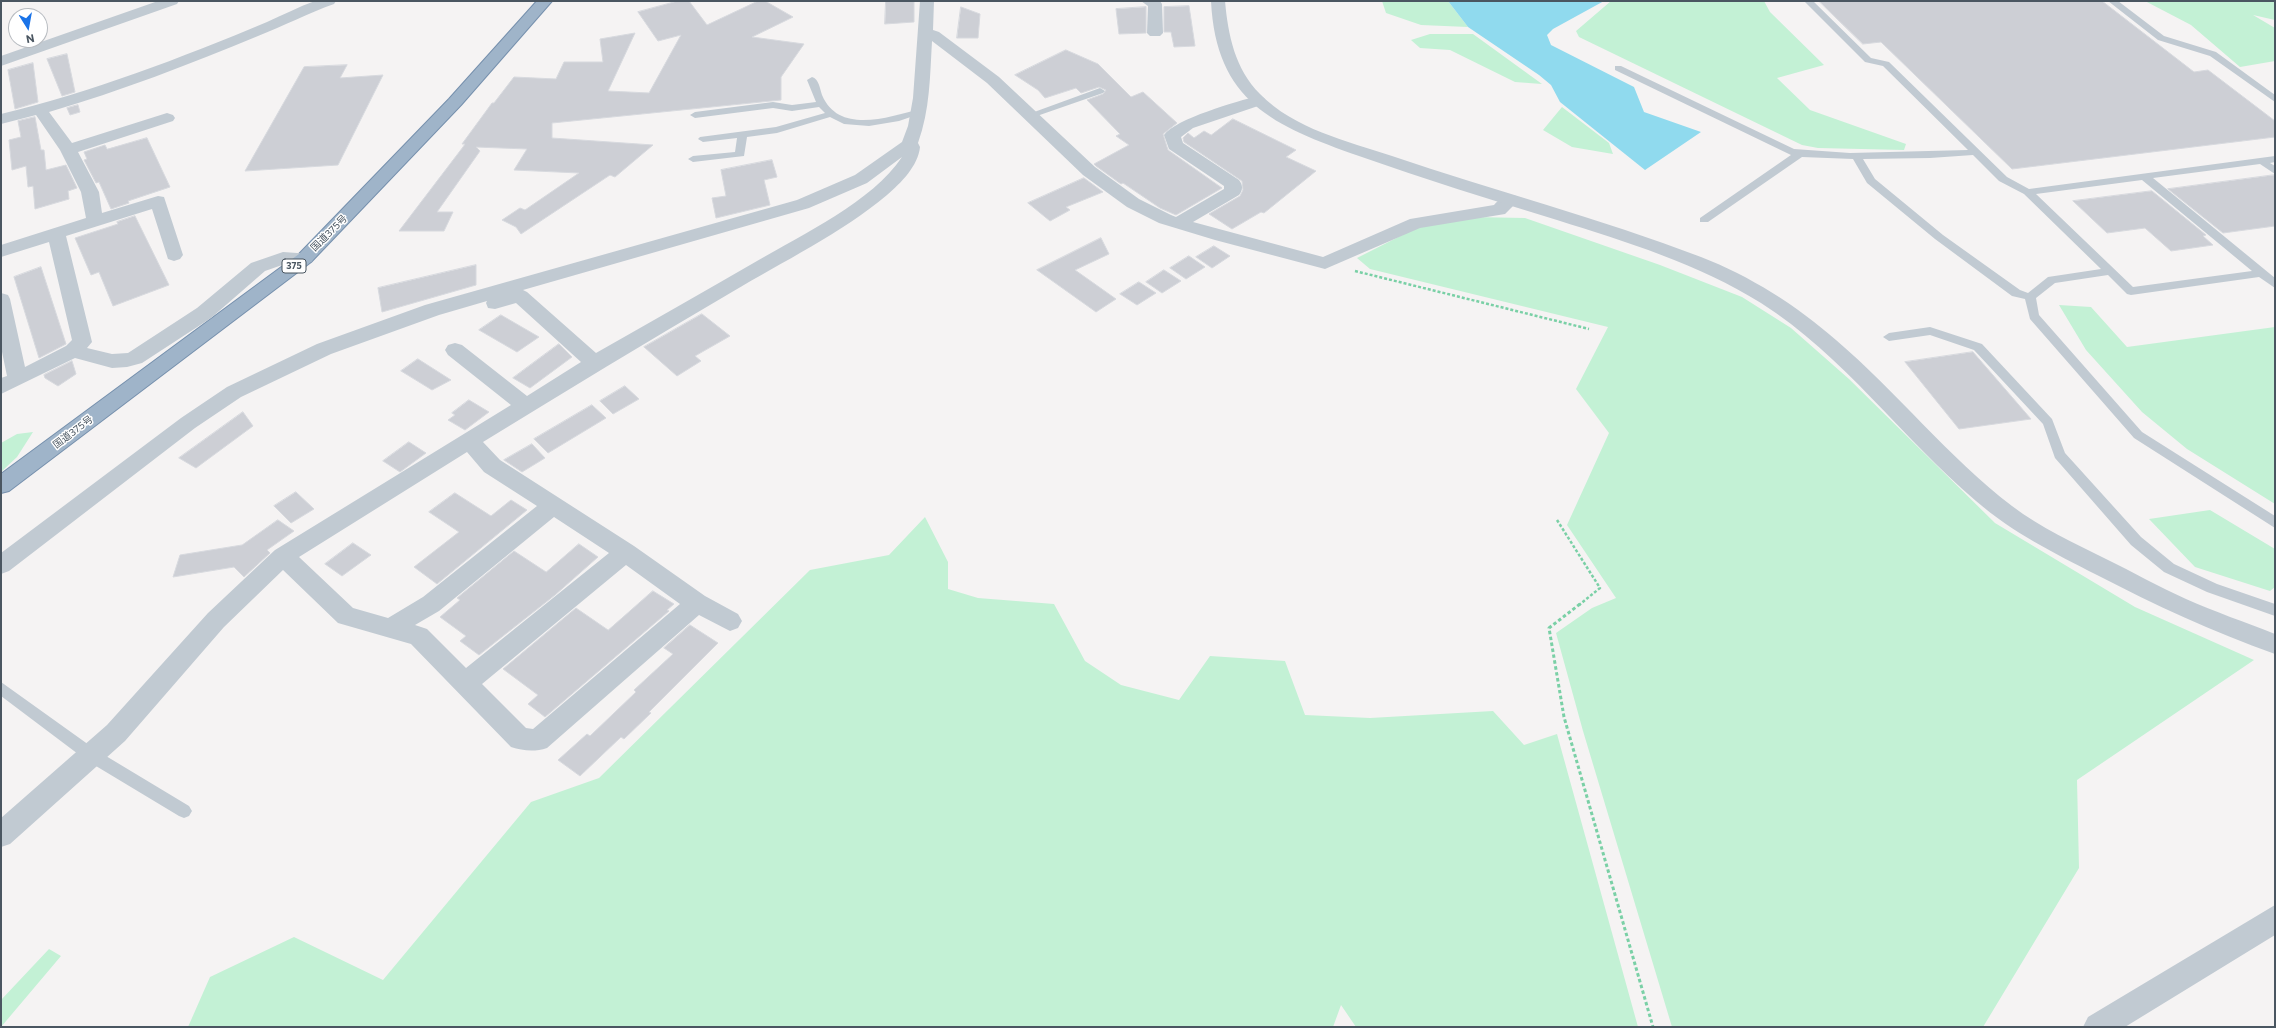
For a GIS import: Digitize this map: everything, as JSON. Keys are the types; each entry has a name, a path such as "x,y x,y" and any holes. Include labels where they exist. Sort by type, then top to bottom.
{"highway":[{"name":"国道375号","path":"1,485 305,258 455,102 545,1"}],"street":[{"path":"1,61 172,1"},
{"path":"1,119 40,110 111,87 273,25 329,1"},
{"path":"1,565 188,423 234,392 324,349 432,310 803,204 862,179 909,144 920,112 927,1"},
{"path":"1148,1 1155,4 1155,33"},
{"path":"1218,1 1218,22 1222,43 1230,64 1241,82 1258,101 1296,126 1325,138 1434,177 1634,238 1701,264 1747,288 1791,315 1831,347 1963,478 2006,514 2059,546 2180,607 2275,644"},
{"path":"925,35 934,35 993,80 1089,171 1133,203 1165,219 1180,222 1221,236 1325,263 1416,223 1499,210 1510,200"},
{"path":"1180,222 1233,191 1233,184 1175,145 1172,135 1187,125 1258,101"},
{"path":"40,110 68,150 90,192 95,221"},
{"path":"68,150 167,118"},
{"path":"1,835 116,733 216,620 283,556 595,363 826,229 862,204 899,174 911,156 912,147 909,144"},
{"path":"1,251 158,201 174,255"},
{"path":"2,311 9,382 73,351 82,342 56,234"},
{"path":"73,351 105,361 124,362 135,358 204,313 258,267 283,258 305,258"},
{"path":"432,310 435,318 520,296 595,363"},
{"path":"455,350 526,406"},
{"path":"469,440 492,466 626,552 697,603 730,621"},
{"path":"390,628 431,604 553,505"},
{"path":"465,683 626,552"},
{"path":"283,556 346,616 419,636 520,739 538,740 697,603"},
{"path":"2098,1027 2275,919"}],"lane":[{"path":"1808,1 1868,60 1886,64 2003,179 2028,192 2131,291 2262,273"},
{"path":"2112,1 2161,38 2213,54 2275,99"},
{"path":"1618,68 1791,152 1799,154 1856,156 1952,155 1974,152"},
{"path":"812,80 822,104 831,114 847,121 876,124 920,112"},
{"path":"1031,115 1100,91"},
{"path":"695,115 773,105 792,108 822,104"},
{"path":"703,139 777,130 831,114"},
{"path":"693,159 740,154 742,134"},
{"path":"1704,220 1799,154"},
{"path":"1856,156 1871,181 1939,237 2016,293 2030,297"},
{"path":"2028,192 2275,159"},
{"path":"2262,161 2275,171"},
{"path":"2144,176 2275,284"},
{"path":"2030,297 2052,280 2109,271"},
{"path":"2030,297 2034,316 2138,436 2275,523"},
{"path":"1889,337 1930,331 1978,347 2048,422 2059,455 2136,541 2169,568 2212,588 2275,610"},
{"path":"1,688 91,755 184,811"}],"path":[{"path":"1325,263 1590,329"},
{"path":"1557,520 1600,588 1549,628 1564,717 1653,1027"}],"green space":[{"path":"1382,1 1448,1 1468,27 1421,25 1386,13"},
{"path":"1611,1 1764,1 1770,12 1824,65 1777,78 1810,110 1906,144 1904,150 1818,148 1802,145 1579,37 1576,31"},
{"path":"2145,1 2275,1 2275,20 2253,15 2275,28 2275,61 2240,67 2191,25"},
{"path":"1430,34 1473,34 1542,84 1515,82 1450,50 1420,48 1411,40"},
{"path":"1562,107 1609,143 1613,154 1572,147 1543,130"},
{"path":"1472,217 1525,218 1660,265 1742,297 1791,328 1849,379 1995,523 2135,607 2254,660 2077,780 2079,868 1983,1027 1672,1027 1583,731 1556,633 1592,608 1616,598 1567,525 1609,433 1576,389 1608,327 1370,269 1357,258 1424,224"},
{"path":"2059,305 2091,307 2127,347 2275,327 2275,504 2187,449 2142,412 2086,350"},
{"path":"33,432 17,457 1,472 1,443 17,434"},
{"path":"2210,510 2275,549 2275,587 2270,591 2195,567 2149,519"},
{"path":"925,517 948,562 948,589 978,598 1054,604 1085,661 1121,685 1179,700 1210,656 1285,661 1305,715 1370,718 1493,711 1524,745 1557,734 1638,1027 1356,1027 1341,1005 1333,1027 188,1027 210,977 294,937 383,980 531,802 599,778 810,570 889,555"},
{"path":"49,949 61,956 1,1027 1,1000"}],"water":[{"path":"1448,1 1604,1 1553,29 1547,35 1551,45 1634,87 1644,112 1701,132 1645,170 1560,102 1551,85 1539,75 1468,27"}],"building":[{"path":"678,1 689,1 707,25 758,1 765,1 793,17 752,37 804,44 781,77 781,100 552,123 552,138 653,145 615,177 610,175 521,234 516,227 502,220 520,208 525,210 579,173 514,170 527,149 476,147 480,151 437,212 453,212 444,231 399,231 463,147 465,144 462,144 492,103 494,103 514,77 556,79 564,62 603,62 600,39 635,33 608,91 649,93 681,35 658,41 638,12"},
{"path":"886,1 914,1 914,22 885,24"},
{"path":"1819,1 2102,1 2194,72 2208,70 2275,121 2275,137 2012,169 1881,42 1863,44"},
{"path":"1189,6 1195,46 1174,47 1171,32 1164,32 1164,7"},
{"path":"961,7 980,14 978,38 957,38"},
{"path":"1146,7 1146,33 1119,34 1116,9"},
{"path":"1066,50 1098,64 1131,97 1143,92 1177,123 1163,134 1168,150 1222,188 1176,215 1160,208 1123,183 1121,184 1096,166 1094,164 1129,145 1116,136 1120,134 1087,100 1103,94 1106,90 1099,87 1081,93 1076,88 1045,98 1038,90 1015,75"},
{"path":"67,54 75,92 62,96 47,59"},
{"path":"33,63 38,102 15,109 8,70"},
{"path":"347,65 340,78 383,75 338,165 245,171 304,67"},
{"path":"78,105 80,112 70,115 67,108"},
{"path":"35,117 41,150 44,150 46,170 66,165 77,188 68,191 69,199 35,209 33,186 28,187 26,166 12,170 9,140 21,137 18,121"},
{"path":"1233,119 1296,150 1286,157 1316,171 1264,213 1261,212 1232,229 1209,214 1240,196 1243,190 1242,181 1184,142 1183,138 1188,133 1194,138 1204,131 1211,135"},
{"path":"147,138 170,187 128,201 129,203 111,209 99,182 96,183 84,160 87,159 84,152 105,145 107,149"},
{"path":"772,160 777,177 764,180 770,205 716,218 712,198 726,196 721,170"},
{"path":"2275,175 2275,226 2223,233 2168,189"},
{"path":"1084,178 1103,192 1066,207 1070,210 1050,221 1028,203"},
{"path":"2152,191 2206,235 2203,236 2213,245 2171,251 2145,228 2107,233 2073,201"},
{"path":"135,216 169,285 113,306 99,272 91,275 75,238 118,224 117,222"},
{"path":"1101,238 1109,254 1075,270 1116,299 1096,312 1037,270"},
{"path":"1214,246 1230,256 1212,268 1196,257"},
{"path":"1189,256 1205,267 1186,279 1170,268"},
{"path":"476,265 476,285 382,312 378,288"},
{"path":"41,267 66,344 39,358 14,277"},
{"path":"1164,270 1181,281 1162,293 1146,282"},
{"path":"1139,282 1156,293 1137,305 1120,294"},
{"path":"702,314 730,336 695,356 701,361 677,376 644,347"},
{"path":"501,315 539,337 517,352 479,330"},
{"path":"559,344 572,357 530,388 513,378"},
{"path":"1973,352 2031,419 1959,429 1905,362"},
{"path":"418,359 451,380 432,390 401,371"},
{"path":"72,361 76,374 58,386 45,378 44,375"},
{"path":"625,386 639,399 613,414 600,401"},
{"path":"469,400 489,412 465,430 448,420 455,415 452,413"},
{"path":"592,405 606,418 548,453 534,439"},
{"path":"243,412 253,426 196,468 179,458"},
{"path":"409,442 426,453 400,472 383,461"},
{"path":"532,444 545,458 522,472 504,460"},
{"path":"296,492 314,509 291,523 274,506"},
{"path":"455,493 491,516 511,500 527,510 437,584 414,567 459,532 429,512"},
{"path":"278,520 294,531 267,550 270,553 244,577 234,567 173,577 180,555 242,545"},
{"path":"353,543 371,555 342,576 325,564"},
{"path":"579,544 598,557 555,595 479,655 460,641 466,636 440,617 460,600 457,598 514,551 546,572"},
{"path":"653,591 674,604 667,610 669,611 545,717 528,704 538,695 503,669 576,608 608,630"},
{"path":"690,625 718,643 649,712 651,713 624,739 621,737 580,776 558,760 587,734 590,736 636,692 634,690 673,654 664,648"}]}
